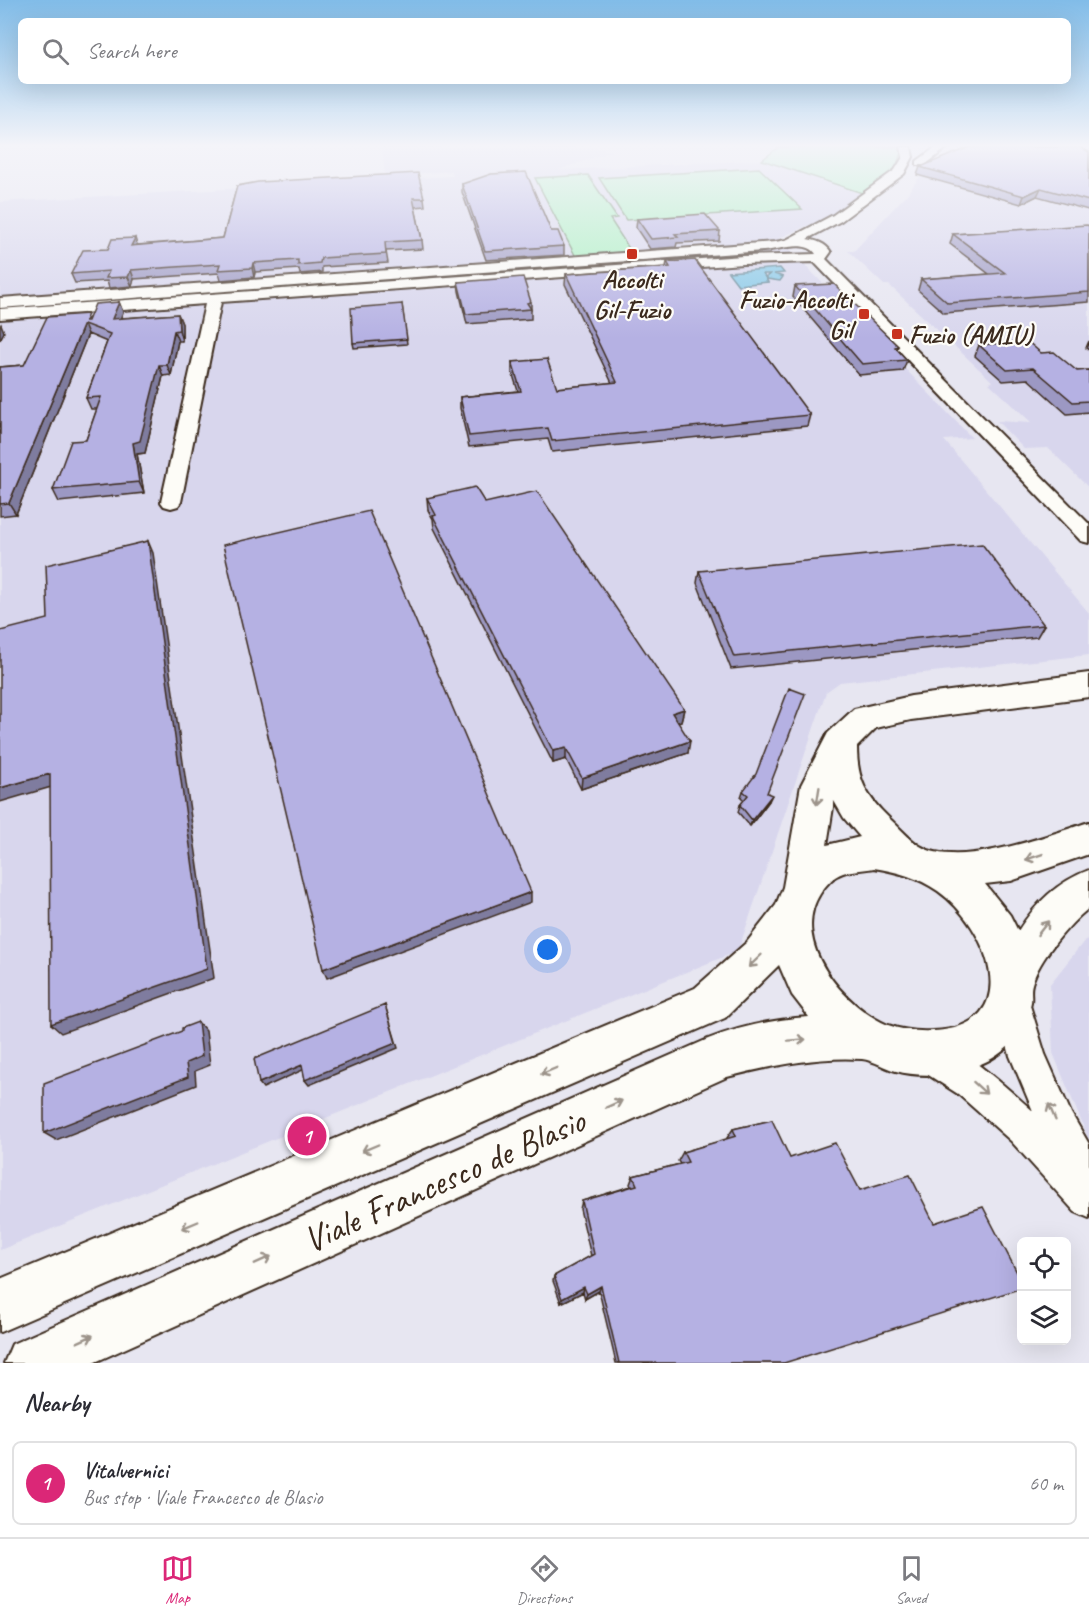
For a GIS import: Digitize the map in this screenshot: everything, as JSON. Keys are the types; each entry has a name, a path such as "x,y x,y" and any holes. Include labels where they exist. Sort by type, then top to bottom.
{"street":[{"path":"788,258 776,250 847,211"},
{"path":"0,314 788,258 803,260 820,254 837,229 862,211"},
{"path":"0,303 806,243 820,254 1089,536"},
{"path":"171,502 214,298"},
{"path":"1089,685 911,708 866,718 840,742 819,785 797,901 793,943 807,979 833,1012 866,1037 908,1053 932,1056 970,1048 997,1028 1012,988 1042,927 1076,894 1089,888"},
{"path":"840,742 841,773 849,798 869,822 906,857"},
{"path":"942,872 1011,864 1089,838"},
{"path":"797,901 822,865 842,856 874,852 906,857 942,872 963,888 991,917 1005,942 1012,988 1028,1056 1058,1126 1089,1183"},
{"name":"Viale Francesco de Blasio","path":"0,1306 710,1003 761,956 797,901"},
{"name":"Viale Francesco de Blasio","path":"31,1363 724,1055 790,1040 866,1037"},
{"path":"932,1056 971,1081 1024,1128 1089,1198"}],"shaded area":[{"path":"0,211 842,211 779,238 972,438 944,440 1089,613 1089,655 840,682 826,692 738,951 0,1250"},
{"path":"892,211 1089,211 1089,488 1048,448 1024,449 997,421 1032,423 989,383 993,382 889,285 884,285 848,251 854,251"},
{"path":"1089,939 1089,1140 1053,1053 1050,984 1085,940"}],"green space":[{"path":"552,211 612,211 617,218 610,219 632,253 576,257"},
{"path":"620,211 776,211 626,220"}],"water":[{"path":"780,268 784,273 774,274 783,277 780,281 767,279 767,276 771,274 763,274 768,282 738,285 728,272"}],"building":[{"path":"230,211 416,211 422,240 385,242 386,254 321,258 320,263 298,265 298,260 253,263 252,268 218,270 220,264 131,270 128,277 106,278 109,271 71,274 83,250 108,249 112,239 135,238 131,246 223,238"},
{"path":"471,211 542,211 551,231 558,231 564,246 485,251"},
{"path":"705,214 720,231 675,234 678,237 651,239 637,219"},
{"path":"1089,226 1089,292 948,303 921,279 1005,273 953,234"},
{"path":"695,260 810,415 552,441 548,428 469,436 460,397 521,391 512,362 547,359 557,388 617,382 566,274 670,267 667,262"},
{"path":"523,277 531,302 527,303 531,309 466,314 458,282"},
{"path":"834,284 898,346 895,347 907,360 862,364 795,286"},
{"path":"119,302 112,319 178,314 179,330 174,331 167,365 159,365 140,441 133,443 139,482 53,490 71,441 86,440 101,397 86,398 110,334 84,324 9,503 0,504 0,367 24,365 47,317 88,314 85,321 88,321 95,304"},
{"path":"402,304 407,339 353,343 351,308"},
{"path":"1027,341 1041,353 1054,352 1077,371 1089,370 1089,401 1073,402 1033,368 1007,370 979,345"},
{"path":"475,487 485,503 537,491 684,709 672,713 690,741 582,778 566,748 553,751 433,516 436,515 427,498"},
{"path":"369,511 531,892 323,969 223,545"},
{"path":"148,541 207,969 51,1024 50,774 0,788 0,631 48,619 46,565"},
{"path":"982,544 1044,625 734,657 699,571"},
{"path":"789,688 805,694 767,793 772,795 752,820 740,805 748,795 743,791 756,774"},
{"path":"385,1005 396,1043 305,1080 302,1065 259,1083 254,1059"},
{"path":"198,1022 202,1056 186,1063 188,1077 44,1133 44,1083 182,1031 182,1028"},
{"path":"772,1120 790,1158 835,1143 860,1190 910,1175 934,1223 983,1207 1017,1272 1017,1290 784,1363 619,1363 601,1286 587,1294 584,1287 562,1299 554,1276 594,1254 582,1201 637,1185 633,1176 688,1162 683,1152 736,1136 733,1129"}],"place":[{"name":"Accolti Gil-Fuzio","path":"632,254"},
{"name":"Fuzio-Accolti Gil","path":"864,314"},
{"name":"Fuzio (AMIU)","path":"897,334"},
{"name":"Vitalvernici","path":"307,1136"}]}
